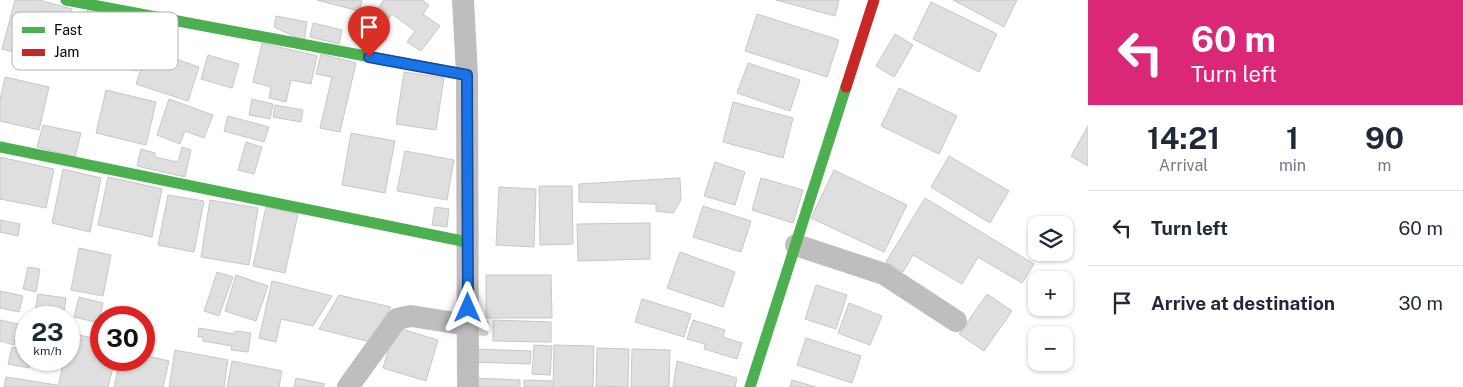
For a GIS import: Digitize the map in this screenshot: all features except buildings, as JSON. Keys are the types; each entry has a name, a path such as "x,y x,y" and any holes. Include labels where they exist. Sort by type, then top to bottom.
{"street":[{"path":"463,0 467,75 468,387"},
{"path":"750,387 874,0"},
{"path":"73,1 132,12"},
{"path":"178,21 467,75"},
{"path":"0,147 467,242"},
{"path":"796,245 884,274 956,321"},
{"path":"348,387 398,319 411,316 468,325"}],"traffic: fast":[{"path":"66,0 130,12"},
{"path":"178,21 467,75"},
{"path":"750,387 846,87"},
{"path":"0,147 467,242"}],"traffic: jam":[{"path":"846,87 874,0"}],"route":[{"path":"369,57 467,75 468,308"}]}
